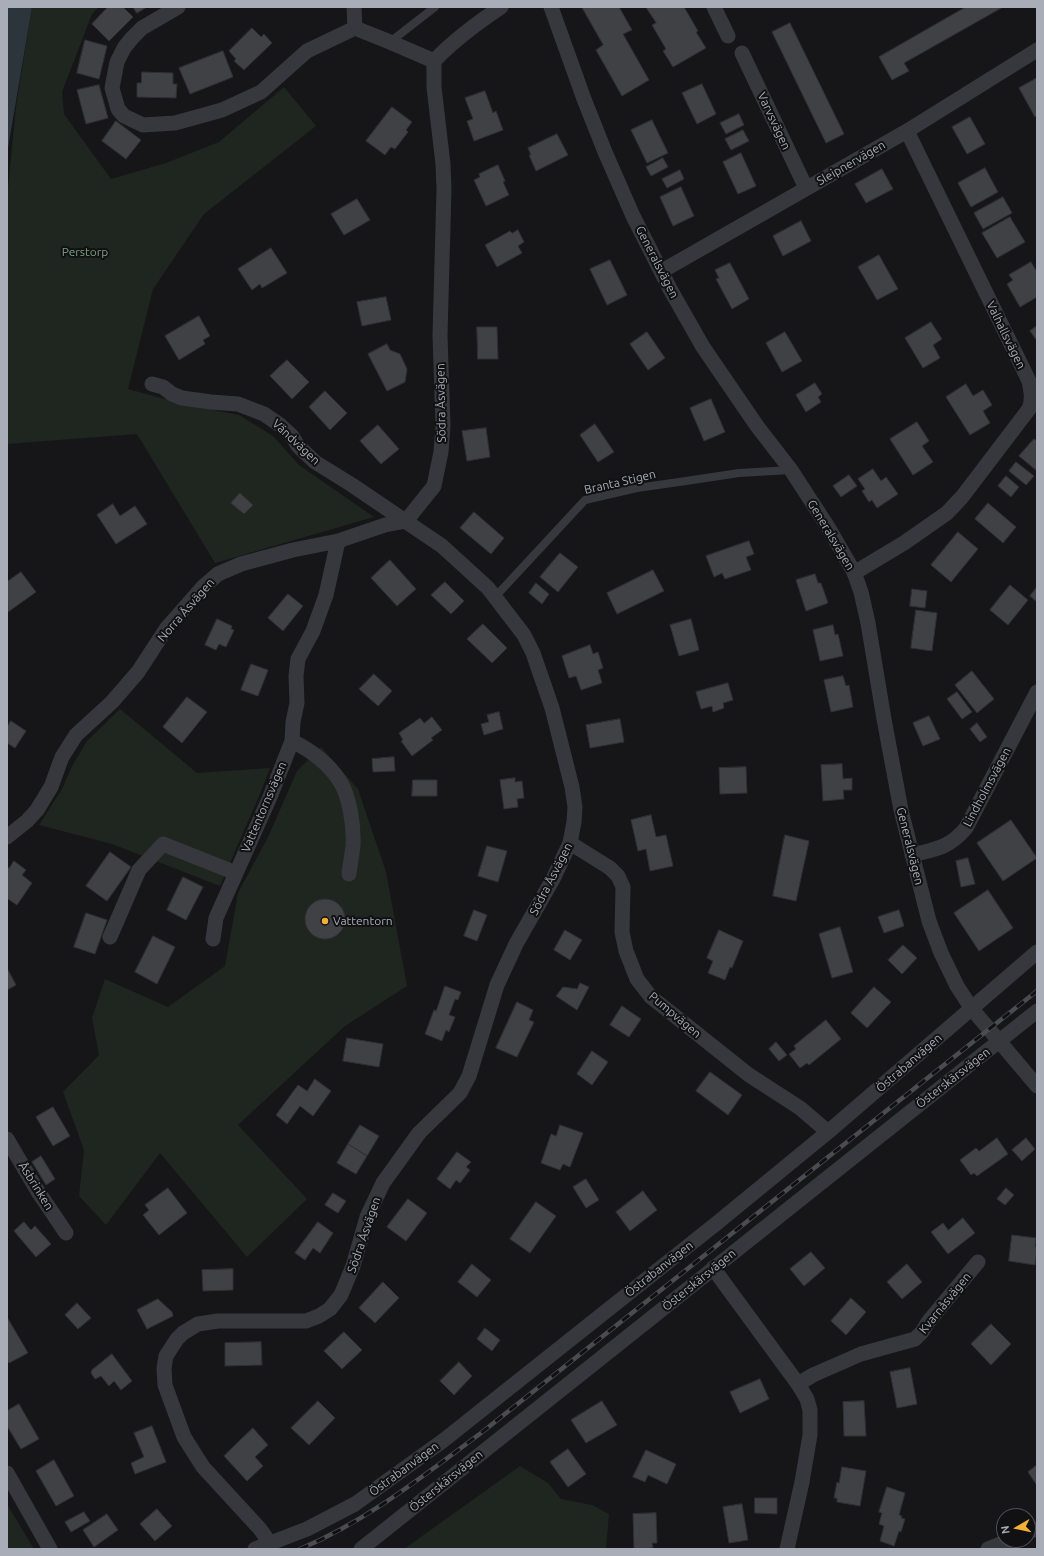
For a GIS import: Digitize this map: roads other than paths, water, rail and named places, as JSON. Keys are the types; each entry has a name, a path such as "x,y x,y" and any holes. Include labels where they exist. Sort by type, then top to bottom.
{"street":[{"path":"178,7 142,28 128,43 117,62 112,88 116,105 124,116 143,125 175,124 222,110 262,92 307,51 355,28 434,61 448,47 478,23 502,7"},
{"path":"354,7 355,28"},
{"name":"Generalsvägen","path":"552,7 605,152 633,216 670,289 703,347 757,426 791,470 828,527 854,573 861,592 868,623 901,810 929,921 941,953 957,986 972,1009 998,1042 1037,1086"},
{"path":"714,7 728,36"},
{"name":"Sleipnervägen","path":"662,271 907,130 1037,50"},
{"name":"Varvsvägen","path":"742,53 806,188"},
{"name":"Södra Åsvägen","path":"270,1543 260,1529 203,1467 184,1437 165,1385 164,1368 166,1356 180,1336 198,1324 218,1321 306,1321 320,1316 330,1309 341,1295 353,1266 367,1217 382,1183 419,1134 460,1093 469,1076 497,985 516,944 553,879 570,843 574,822 575,808 572,787 552,708 533,653 524,635 488,588 442,546 406,521 434,486 441,452 443,426 440,335 444,189 443,164 434,87 434,61"},
{"name":"Valhallsvägen","path":"854,573 904,543 947,512 962,497 1029,409 1031,404 1032,394 1028,381 907,130"},
{"name":"Vändvägen","path":"152,384 164,387 172,394 182,398 238,404 264,414 280,425 292,436 298,446 315,462 406,521"},
{"name":"Norra Åsvägen","path":"7,837 38,810 51,787 62,757 76,735 112,702 128,684 138,672 166,629 203,587 218,574 241,564 293,550 338,541 385,525 406,521"},
{"name":"Vattentornsvägen","path":"213,939 216,918 270,797 292,740 293,722 297,703 296,676 298,659 313,631 326,595 338,541"},
{"name":"Lindholmsvägen","path":"912,855 945,846 958,838 966,828 1037,692"},
{"path":"292,740 305,747 340,781 348,800 352,823 353,846 348,874"},
{"name":"Pumpvägen","path":"570,843 610,868 618,876 623,887 622,932 626,952 637,979 651,996 749,1075 800,1108 828,1132"},
{"path":"110,937 139,870 163,844 236,873"},
{"name":"Östrabanvägen","path":"255,1549 307,1529 355,1504 444,1440 717,1223 828,1132 1037,952"},
{"name":"Österskärsvägen","path":"361,1549 1037,1011"},
{"name":"Åsbrinken","path":"7,1139 37,1190 66,1233"},
{"name":"Kvarnåsvägen","path":"798,1384 813,1375 861,1354 915,1339 978,1262"},
{"path":"713,1268 798,1384 809,1404 811,1423 810,1435 788,1549"},
{"path":"7,1473 50,1549"}],"lane":[{"path":"390,42 424,10 435,7"},
{"name":"Branta Stigen","path":"495,597 584,500 637,488 739,473 791,470"}],"railway":[{"path":"300,1549 325,1538 394,1497 481,1433 1037,991"}],"place":[{"name":"Vattentorn","path":"325,921"}],"park label":[{"name":"Perstorp","path":"85,252"}]}
